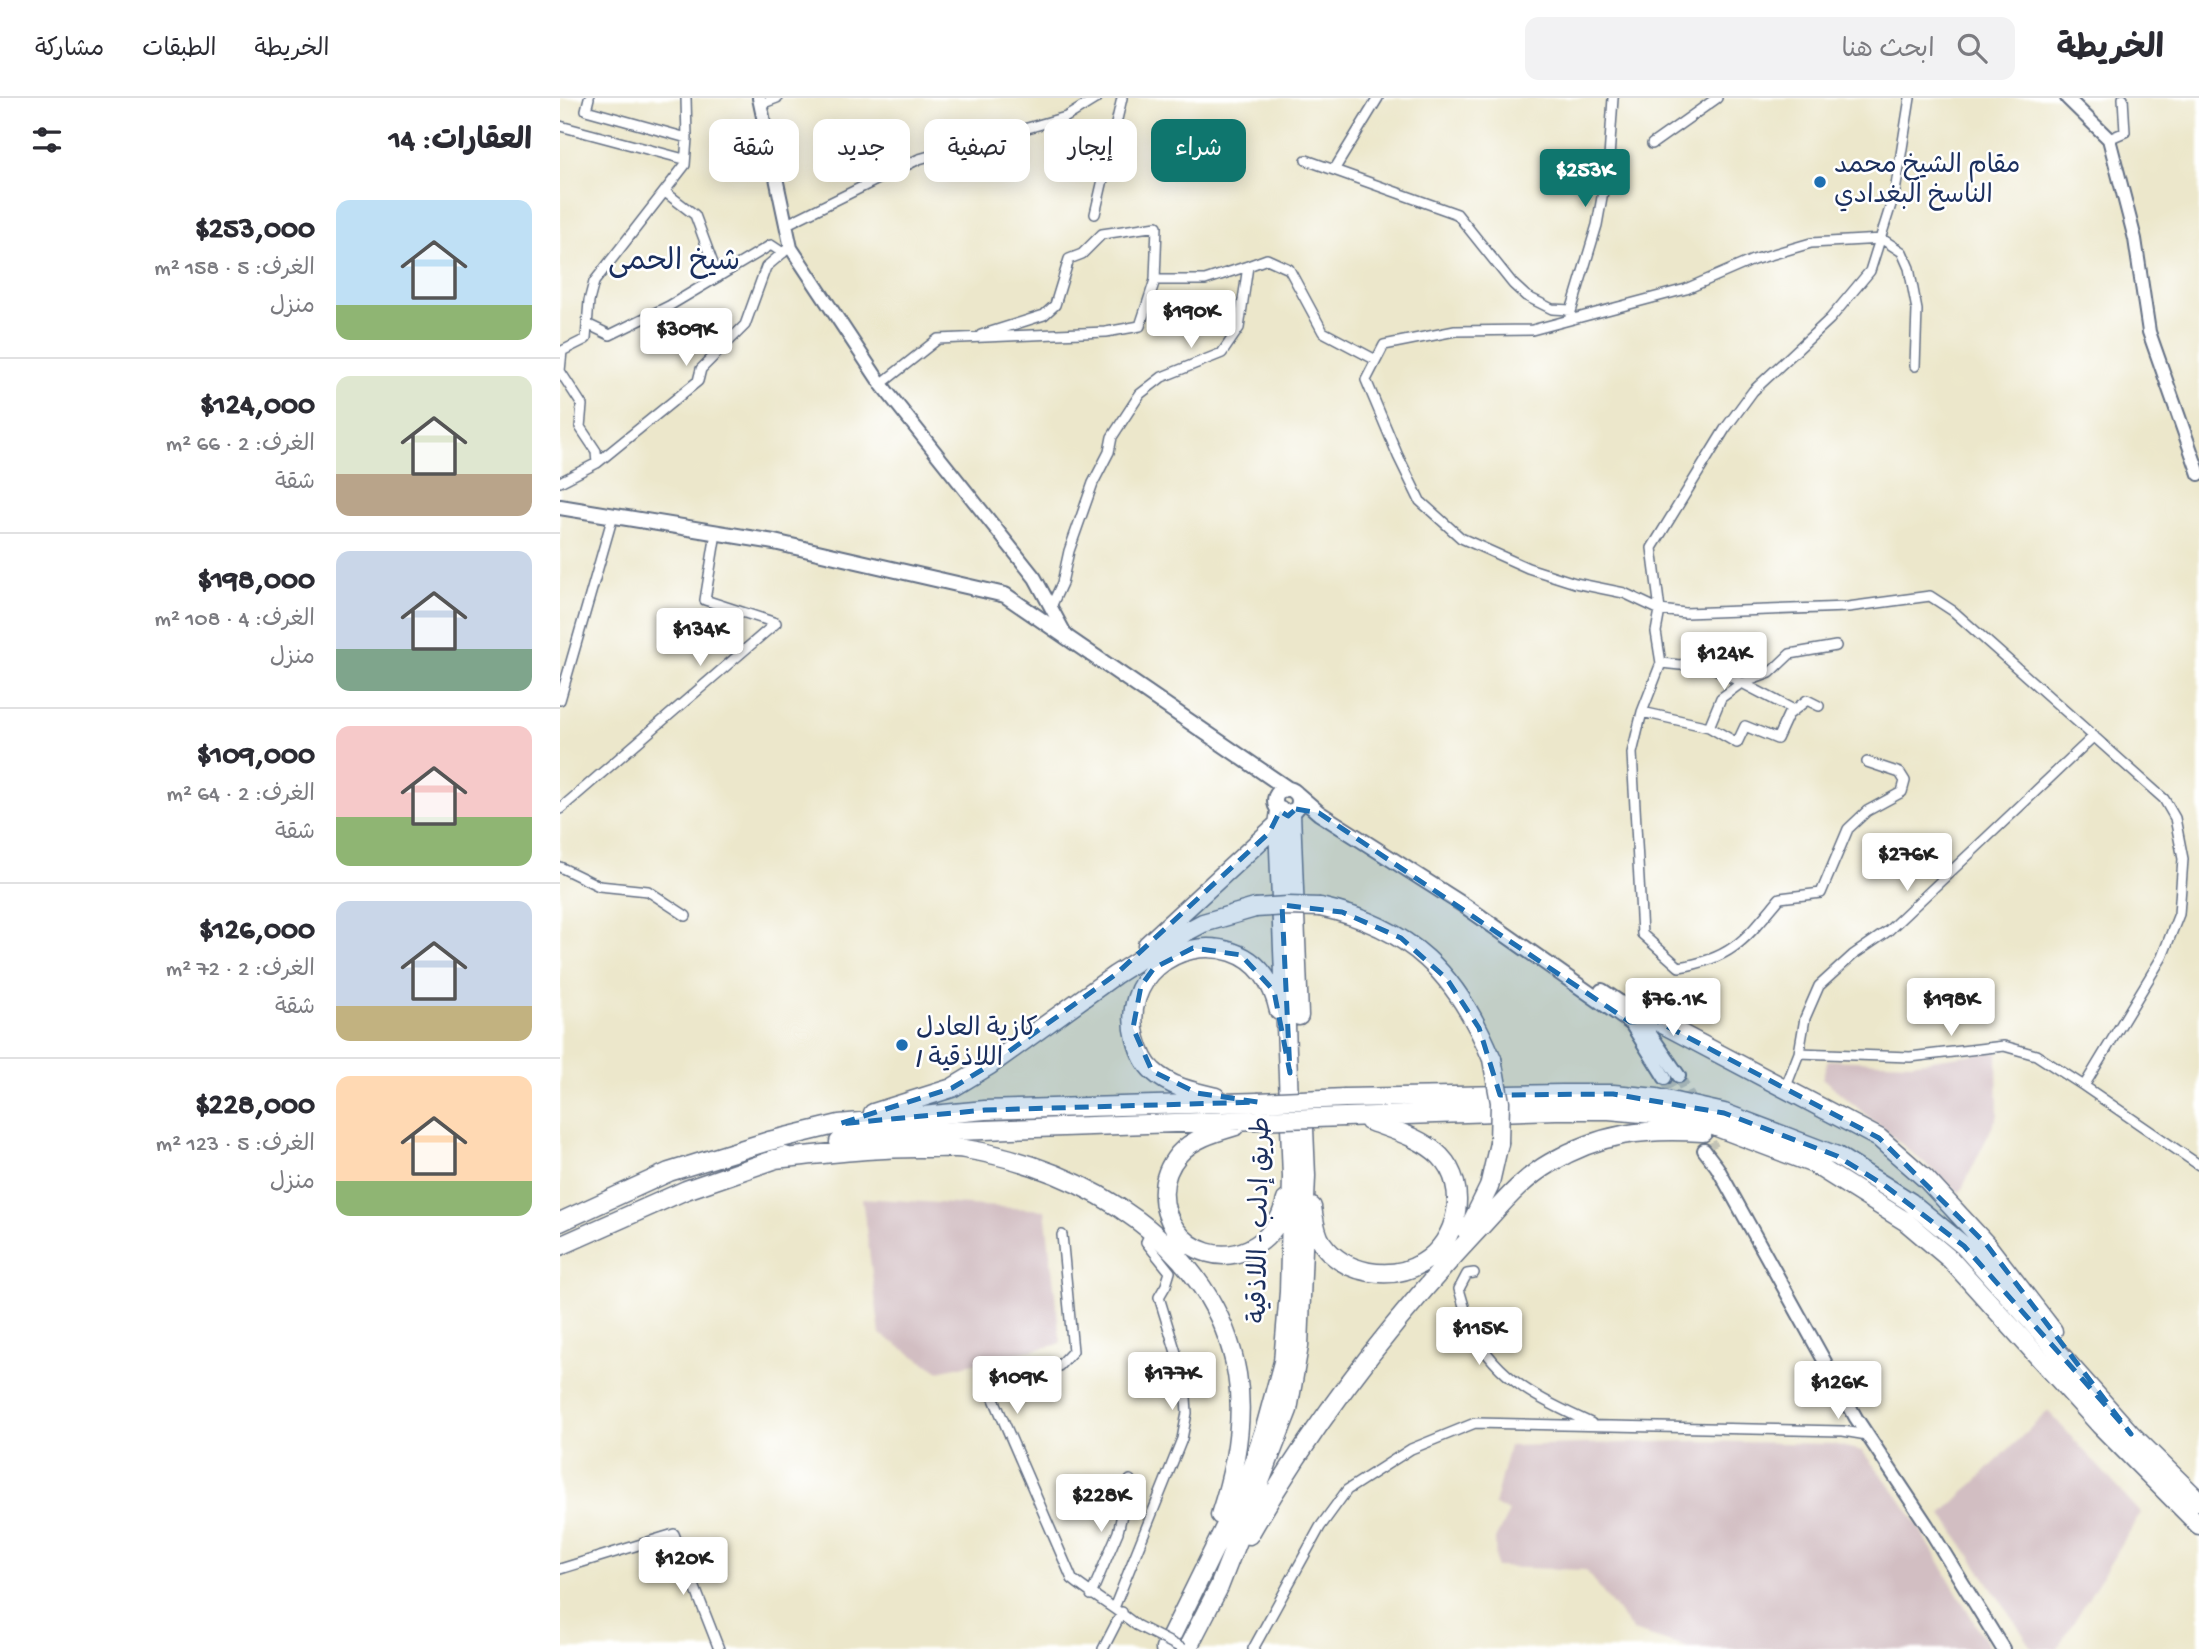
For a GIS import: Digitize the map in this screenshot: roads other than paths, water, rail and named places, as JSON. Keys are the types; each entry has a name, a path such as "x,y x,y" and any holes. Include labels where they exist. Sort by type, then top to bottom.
{"highway":[{"path":"1115,975 1284,811"},
{"name":"طريق إدلب - اللاذقية","path":"1165,1649 1245,1486 1265,1428 1283,1362 1299,1176 1290,1073 1284,811"},
{"name":"طريق إدلب - اللاذقية","path":"1185,1649 1219,1587 1288,1410 1299,1346 1299,1176 1284,811"},
{"path":"560,1222 669,1172 769,1141 839,1124 952,1088 990,1065 1115,975 1203,923 1255,908 1320,907 1371,922 1401,938 1447,979 1479,1028 1492,1059 1500,1102 1499,1143 1489,1187 1466,1235 1339,1397 1273,1492 1219,1587"},
{"path":"1258,1111 1233,1100 1197,1093 1172,1084 1152,1071 1139,1051 1133,1028 1134,1006 1141,986 1154,968 1172,955 1193,948 1218,948 1241,955 1261,971 1274,991 1290,1073"},
{"path":"1635,1021 1655,1020 1879,1138 1926,1179 1986,1244 2131,1434"},
{"path":"560,1246 685,1190 774,1159 840,1142 899,1133 1258,1111 1345,1098 1613,1094 1657,1098 1724,1113 1836,1156 1910,1202 1964,1246 2131,1434 2199,1501"},
{"path":"839,1124 985,1110 1258,1111 1352,1117 1609,1110 1664,1115 1714,1126 1814,1164 1905,1221 1951,1260 2100,1425 2199,1525"},
{"path":"1258,1111 1196,1141 1180,1153 1169,1168 1166,1182 1164,1202 1169,1221 1194,1248 1212,1255 1240,1253 1261,1244 1274,1231 1299,1176"},
{"path":"1299,1176 1321,1242 1349,1266 1367,1273 1387,1274 1423,1263 1437,1251 1448,1236 1456,1215 1458,1196 1454,1178 1442,1158 1425,1145 1352,1117"},
{"path":"1431,1280 1526,1181 1549,1164 1583,1146 1626,1132 1674,1130 1734,1135"},
{"path":"774,1159 902,1147 961,1148 1005,1157 1074,1181 1105,1198 1151,1231 1180,1258 1199,1283 1228,1340 1237,1374 1238,1440 1231,1483 1199,1582"}],"main road":[{"path":"560,507 774,542 1005,595 1319,813 1528,950 1548,956 1629,1009 1635,1021"},
{"path":"1265,775 1284,811"},
{"path":"1284,811 1299,802 1292,792"},
{"path":"1284,811 1279,793 1292,792"},
{"path":"1284,811 1319,813"}],"street":[{"path":"589,98 586,110 687,138"},
{"path":"597,463 596,451 580,427 582,405 561,371 562,351 586,339 589,301 594,282 685,165 686,98"},
{"path":"776,98 760,101 785,225 787,249 881,384 1035,578 1068,638"},
{"path":"785,225 919,159 1066,117 1097,98"},
{"path":"1095,214 1122,98"},
{"path":"1334,170 1378,98"},
{"path":"1568,321 1597,225 1609,158 1613,98"},
{"path":"1652,144 1717,98"},
{"path":"1867,762 1900,774 1905,781 1902,792 1867,811 1848,829 1821,893 1780,898 1745,940 1723,956 1703,964 1679,967 1642,933 1632,753 1642,712 1661,663 1656,632 1660,610 1652,548 1732,419 1753,391 1830,319 1870,271 1895,192 1910,98"},
{"path":"2067,98 2109,139 2135,239 2149,332 2199,474"},
{"path":"2109,139 2125,132 2123,98"},
{"path":"560,126 684,159"},
{"path":"1306,160 1457,214 1513,284 1526,296 1552,309 1571,310"},
{"path":"665,192 695,215 718,277"},
{"path":"881,384 938,339 972,338 1106,332 1140,326 1155,280 1157,226 1102,234 1082,254 1069,259 1055,305 1044,315 972,338"},
{"path":"1915,366 1917,310 1909,268 1902,253 1882,239 1811,243 1753,260 1686,289 1532,330 1455,331 1384,345 1366,380 1420,500 1461,538 1528,568 1575,583 1624,593 1660,610 1685,613 1795,610 1849,607 1930,596 1953,611 2164,799 2175,818 2183,859 2179,914 2162,957 2084,1086"},
{"path":"587,324 610,335 669,306 771,245 787,249"},
{"path":"560,482 597,463 698,381 701,369 745,325 766,267 787,249"},
{"path":"1155,280 1205,280 1267,259 1289,269 1323,332 1376,360"},
{"path":"1051,607 1062,583 1069,551 1093,483 1109,452 1112,438 1140,394 1161,377 1222,353 1239,328 1248,266"},
{"path":"560,700 612,516"},
{"path":"560,809 776,623 705,600 716,533"},
{"path":"1709,727 1721,698 1740,684 1770,673 1790,654 1836,646"},
{"path":"1661,663 1680,665 1698,660 1794,710"},
{"path":"1642,712 1709,727 1737,743 1745,726 1777,739 1788,715 1794,710 1807,700 1819,706"},
{"path":"1785,1088 1799,1053 1805,1018 1819,986 1853,955 1888,931 2094,736"},
{"path":"560,867 599,886 648,891 686,916"},
{"path":"1635,1021 1679,1076"},
{"path":"1635,1021 1665,1078"},
{"path":"1799,1053 1910,1057 2004,1046 2036,1055 2199,1165"},
{"path":"1709,1149 1867,1435 1927,1525 2003,1649"},
{"path":"1103,1649 1182,1439 1187,1413 1185,1382 1158,1297 1170,1272 1146,1242 1151,1231"},
{"path":"1062,1235 1073,1351 1059,1366 1037,1363 998,1379 991,1392 1072,1579 1136,1625 1185,1649"},
{"path":"1474,1273 1467,1274 1459,1289 1472,1329 1485,1351 1507,1377 1550,1405 1595,1425"},
{"path":"1253,1649 1320,1527 1347,1490 1410,1449 1475,1423 1843,1431 1867,1435"},
{"path":"1091,1595 1118,1532 1130,1480"},
{"path":"560,1569 674,1534 719,1649"}],"tunnel":[{"path":"1679,1076 1695,1109"},
{"path":"1665,1078 1680,1105"},
{"path":"1703,1126 1713,1148"}],"place":[{"name":"مقام الشيخ محمد الناسخ البغدادي","path":"1820,182"},
{"name":"كازية العادل / اللاذقية","path":"902,1045"}],"district":[{"name":"شيخ الحمى","path":"674,263"}]}
